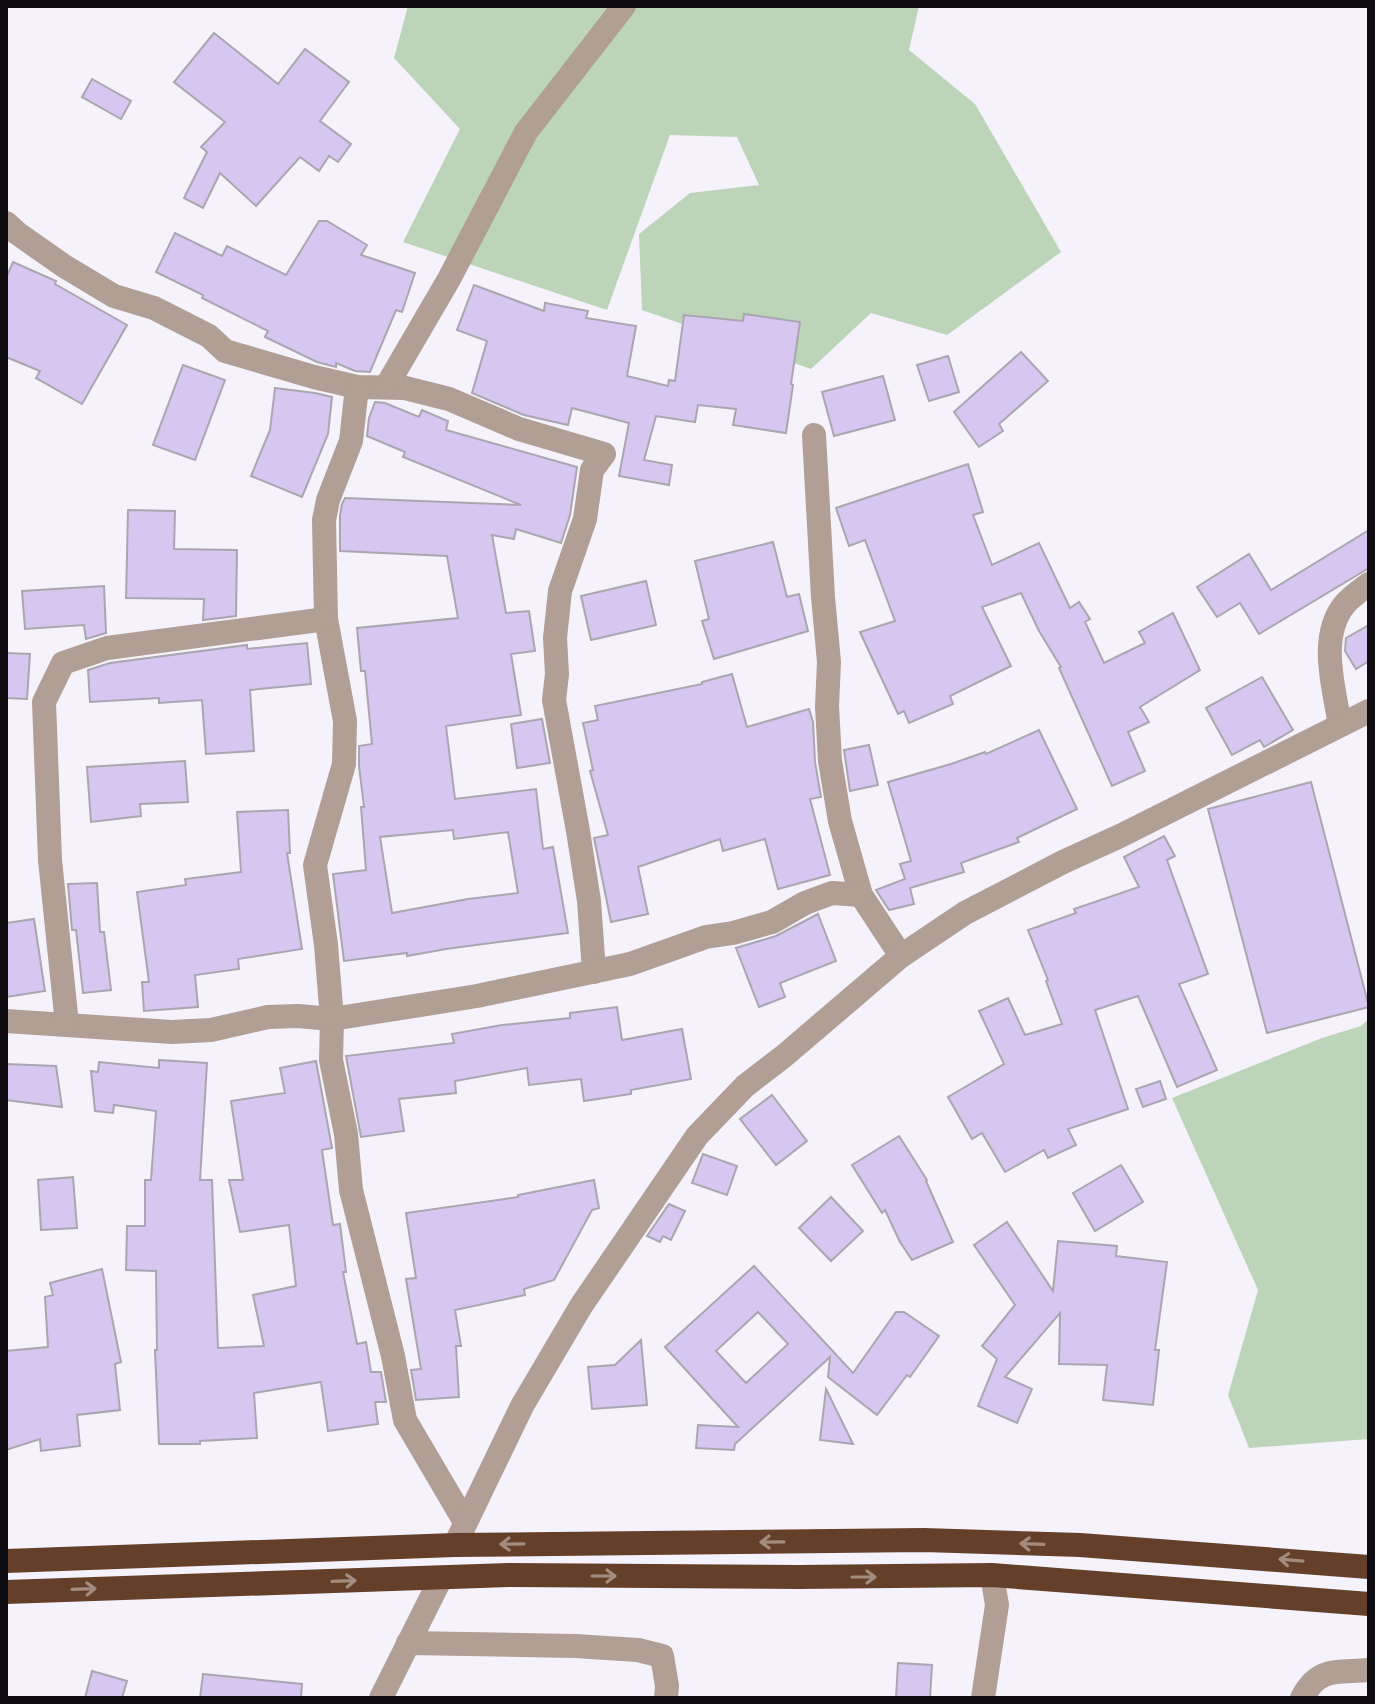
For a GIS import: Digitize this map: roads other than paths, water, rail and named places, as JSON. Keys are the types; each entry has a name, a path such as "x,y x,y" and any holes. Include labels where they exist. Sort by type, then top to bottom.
{"highway":[{"path":"6,1561 455,1545 924,1540 1080,1545 1369,1567"},
{"path":"6,1592 509,1575 992,1575 1369,1604"}],"street":[{"path":"386,387 449,279 526,132 624,6"},
{"path":"6,223 64,266 114,296 154,308 209,336 225,351 357,387 405,388 449,399 519,429 604,454 592,470 585,519 560,591 555,638 557,674 554,700 589,901 594,972"},
{"path":"357,387 351,441 328,500 324,520 326,619 345,721 344,764 315,865 326,945 332,1019 331,1060 346,1134 351,1190 393,1356 405,1420 465,1522"},
{"path":"814,435 829,662 827,706 830,761 840,821 861,895 901,956"},
{"path":"1340,725 1330,661 1332,630 1344,605 1369,584"},
{"path":"67,1024 50,860 44,702 63,663 107,648 326,619"},
{"path":"455,1545 522,1406 581,1306 697,1136 745,1086 901,956 965,913 1369,711"},
{"path":"6,1021 172,1032 211,1030 268,1017 332,1019 477,996 630,964 706,937 772,922 805,903 832,893 861,895"},
{"path":"983,1698 997,1605 992,1575"},
{"path":"381,1698 441,1578"},
{"path":"408,1643 638,1650 662,1656 666,1698"},
{"path":"1302,1698 1309,1685 1324,1674 1369,1670"}]}
